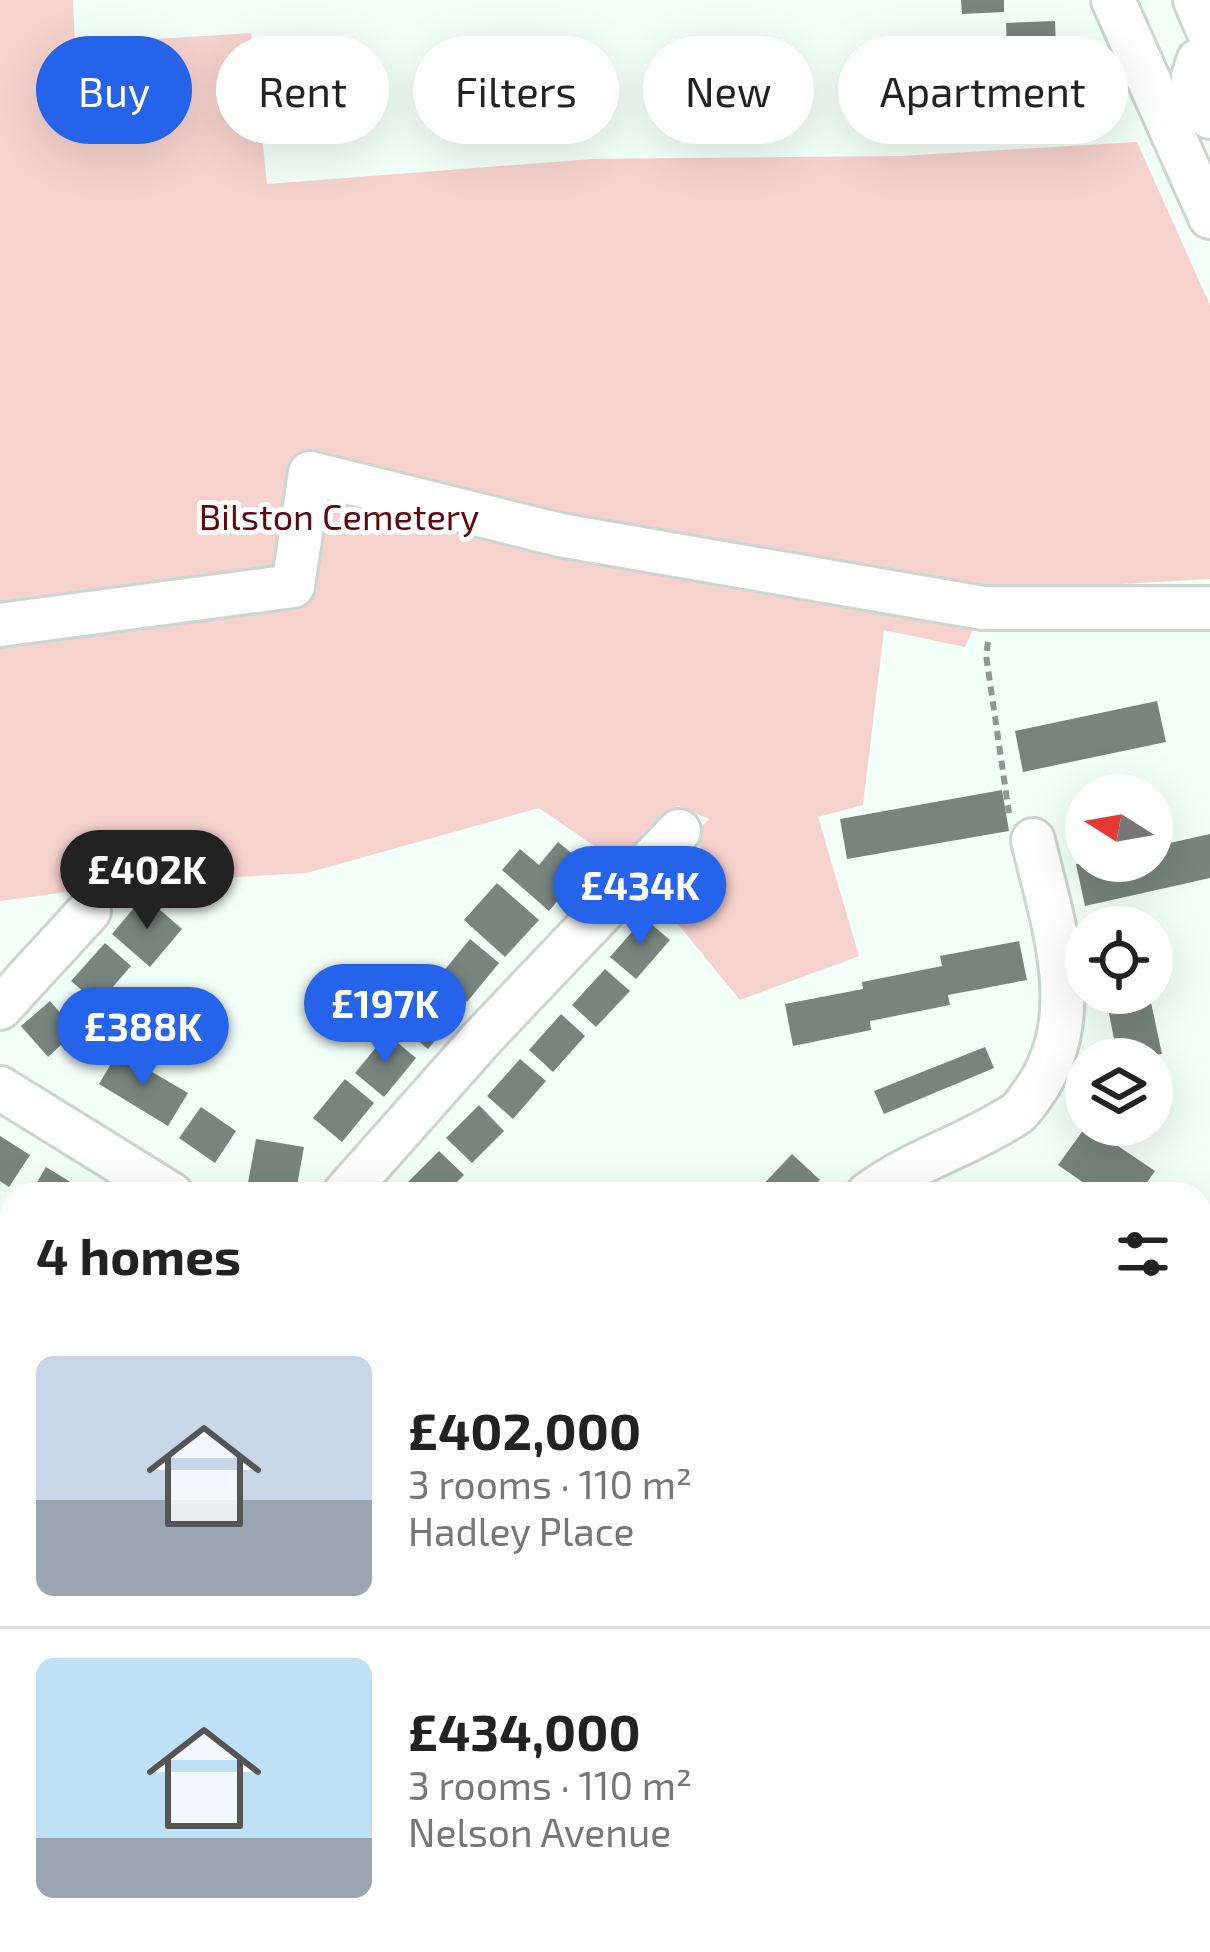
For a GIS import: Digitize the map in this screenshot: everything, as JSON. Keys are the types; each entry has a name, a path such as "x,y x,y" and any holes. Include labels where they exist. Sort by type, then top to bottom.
{"street":[{"path":"1113,0 1210,218"},
{"path":"1195,0 1210,35"},
{"path":"1210,56 1198,62 1192,76 1210,116"},
{"path":"0,625 293,586 310,472 560,536 988,608 1210,608"},
{"path":"884,1182 1019,1112 1046,1075 1061,1030 1064,976 1021,828"},
{"path":"355,1182 484,1036 668,843 692,882"},
{"path":"0,1008 89,911"},
{"path":"0,1088 152,1182"}],"path":[{"path":"988,608 986,656 1021,828"}],"green space":[{"name":"Bilston Cemetery","path":"0,0 73,0 75,36 36,36 36,144 192,144 192,37 251,33 216,36 216,144 263,144 267,184 592,159 901,156 1137,142 1210,305 1210,579 997,591 983,608 965,647 884,630 863,805 818,817 859,956 740,1000 650,890 688,893 711,867 693,835 709,819 678,806 616,861 539,808 307,873 134,883 0,901"}],"building":[{"path":"961,0 1004,0 1004,12 962,14"},
{"path":"1055,21 1056,36 1006,36 1006,23"},
{"path":"1157,701 1166,742 1023,772 1015,731"},
{"path":"1002,790 1009,831 847,859 840,819"},
{"path":"1210,834 1210,878 1085,906 1080,882 1173,882 1173,842"},
{"path":"558,842 587,866 549,911 502,870 520,849 539,865"},
{"path":"497,883 539,920 505,957 464,920"},
{"path":"144,896 182,929 150,967 112,934"},
{"path":"644,918 670,940 636,979 610,957"},
{"path":"470,939 499,963 467,1002 438,978"},
{"path":"1019,941 1027,980 948,995 950,1005 870,1021 871,1030 793,1046 785,1004 863,989 862,982 942,966 940,956"},
{"path":"105,943 131,966 98,1004 71,981"},
{"path":"605,969 630,991 596,1027 572,1005"},
{"path":"431,986 460,1010 428,1049 399,1025"},
{"path":"50,1001 81,1037 65,1051 61,1045 48,1057 21,1026"},
{"path":"561,1014 585,1036 553,1072 529,1050"},
{"path":"1109,1014 1153,1014 1159,1038 1114,1038"},
{"path":"387,1034 416,1058 384,1097 355,1073"},
{"path":"985,1047 994,1068 884,1114 874,1091"},
{"path":"118,1052 188,1093 168,1126 99,1084"},
{"path":"520,1059 546,1081 513,1119 487,1096"},
{"path":"345,1079 374,1103 342,1142 313,1118"},
{"path":"479,1105 504,1131 472,1163 446,1138"},
{"path":"201,1107 236,1131 215,1163 179,1138"},
{"path":"0,1136 30,1155 12,1182 0,1181"},
{"path":"256,1139 304,1147 298,1182 248,1182"},
{"path":"1072,1146 1118,1146 1155,1171 1147,1182 1083,1182 1058,1165"},
{"path":"439,1151 464,1175 457,1182 408,1182"},
{"path":"792,1154 820,1180 818,1182 766,1182"},
{"path":"46,1167 70,1182 37,1182"}]}
